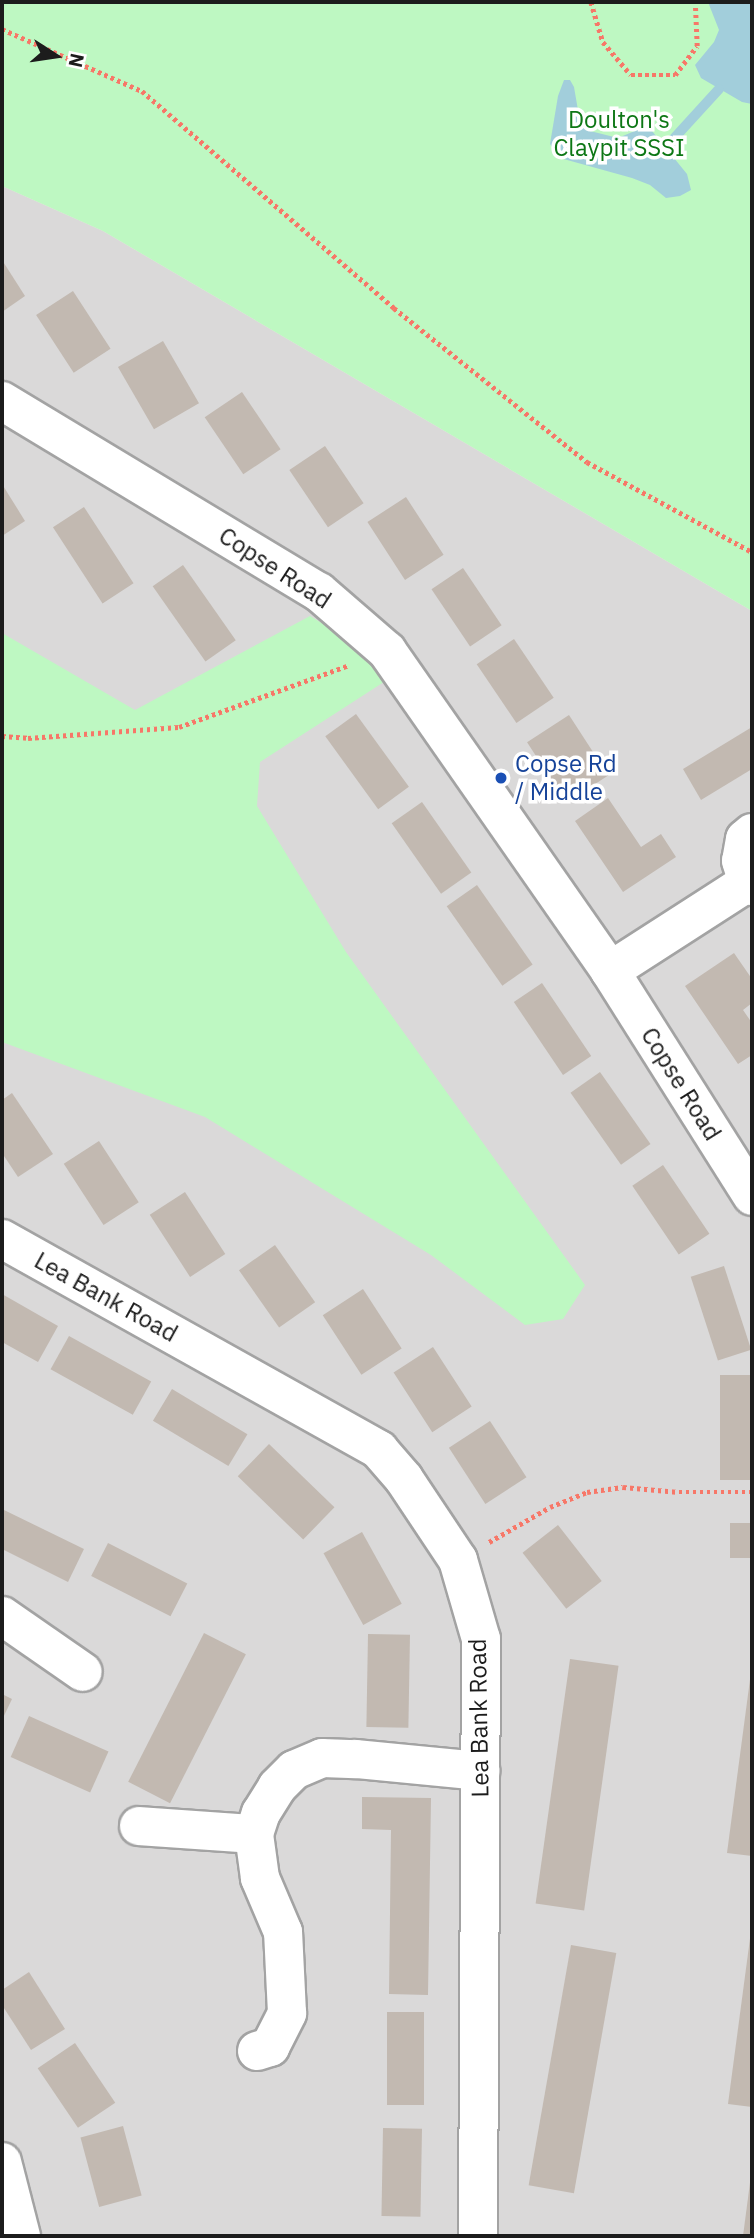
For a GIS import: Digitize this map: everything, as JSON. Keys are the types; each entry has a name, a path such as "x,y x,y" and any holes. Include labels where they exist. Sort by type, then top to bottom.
{"street":[{"name":"Copse Road","path":"2,401 319,592 387,651 610,971 752,1196"},
{"path":"610,971 750,884 741,861 746,839 752,833"},
{"name":"Lea Bank Road","path":"2,1239 379,1450 404,1479 458,1560 481,1639 478,2236"},
{"path":"2,1616 83,1672"},
{"path":"257,2051 270,2047 280,2033 287,2013 288,1988 283,1932 260,1878 254,1834 261,1813 276,1787 295,1770 322,1758 480,1771"},
{"path":"139,1826 254,1834"},
{"path":"2,2162 21,2236"}],"path":[{"path":"591,2 603,42 631,75 675,75 697,46 695,2"},
{"path":"2,29 142,91 394,308 587,462 752,552"},
{"path":"2,736 28,738 179,727 387,651"},
{"path":"458,1560 550,1507 587,1492 623,1487 679,1492 752,1492"}],"shaded area":[{"path":"2,186 103,231 752,611 752,2236 2,2236"}],"green space":[{"name":"Doulton's Claypit SSSI","path":"2,2 752,2 752,611 103,231 2,186"},
{"path":"310,616 350,640 387,680 260,762 257,806 346,952 585,1285 563,1319 525,1325 431,1255 205,1117 2,1042 2,633 135,710"}],"water":[{"path":"708,2 752,2 752,104 742,102 701,78 695,65 714,42 719,30"},
{"path":"564,80 570,80 574,87 579,116 590,131 618,138 642,128 652,131 687,174 691,190 680,196 666,198 650,185 632,178 560,158 550,144 558,96"}],"building":[{"path":"2,260 25,296 2,312"},
{"path":"73,291 111,349 74,373 36,315"},
{"path":"163,341 199,403 154,429 118,367"},
{"path":"242,392 281,449 243,474 205,417"},
{"path":"325,446 364,503 328,527 289,470"},
{"path":"2,484 25,521 2,536"},
{"path":"406,497 444,555 405,580 367,522"},
{"path":"84,507 134,583 103,603 53,527"},
{"path":"183,565 236,640 205,662 153,586"},
{"path":"463,568 502,625 470,646 431,589"},
{"path":"514,639 554,698 516,723 477,664"},
{"path":"356,714 409,787 378,809 325,736"},
{"path":"569,715 608,775 566,803 527,742"},
{"path":"752,727 752,769 701,800 683,769"},
{"path":"608,798 641,847 661,834 676,857 623,892 575,821"},
{"path":"422,802 471,872 441,894 392,823"},
{"path":"477,885 533,964 502,986 447,906"},
{"path":"734,953 752,979 752,1003 743,1010 752,1023 752,1055 738,1064 685,986"},
{"path":"542,983 591,1056 563,1075 514,1002"},
{"path":"600,1072 650,1144 621,1165 571,1093"},
{"path":"12,1093 53,1154 18,1177 2,1153 2,1100"},
{"path":"99,1141 139,1202 104,1225 64,1164"},
{"path":"663,1165 709,1234 679,1255 632,1186"},
{"path":"185,1192 225,1254 190,1277 150,1215"},
{"path":"275,1245 315,1302 279,1328 239,1270"},
{"path":"724,1266 751,1350 718,1361 691,1277"},
{"path":"363,1289 402,1349 361,1375 323,1315"},
{"path":"2,1294 58,1326 38,1362 2,1342"},
{"path":"69,1336 151,1382 133,1415 51,1369"},
{"path":"433,1347 472,1407 432,1432 394,1373"},
{"path":"720,1375 752,1375 752,1480 720,1480"},
{"path":"172,1389 247,1434 228,1466 153,1421"},
{"path":"490,1421 526,1477 485,1504 449,1448"},
{"path":"269,1444 334,1507 303,1540 238,1476"},
{"path":"4,1510 84,1549 68,1582 2,1549"},
{"path":"730,1523 752,1523 752,1558 730,1558"},
{"path":"558,1525 602,1581 566,1609 523,1553"},
{"path":"362,1532 402,1604 363,1625 324,1553"},
{"path":"108,1543 187,1583 171,1616 91,1576"},
{"path":"204,1633 246,1654 170,1803 128,1782"},
{"path":"368,1634 410,1635 408,1728 366,1727"},
{"path":"570,1659 619,1666 584,1910 536,1904"},
{"path":"752,1673 752,1856 727,1853"},
{"path":"2,1694 12,1699 2,1720"},
{"path":"29,1716 108,1751 90,1792 11,1757"},
{"path":"362,1797 431,1798 428,1995 389,1994 391,1830 362,1829"},
{"path":"752,1931 752,2107 728,2104"},
{"path":"571,1945 616,1953 574,2193 529,2185"},
{"path":"29,1972 65,2029 31,2050 2,2005 2,1990"},
{"path":"387,2012 424,2012 424,2105 387,2105"},
{"path":"75,2043 115,2103 78,2128 38,2068"},
{"path":"123,2126 142,2196 99,2207 80,2137"},
{"path":"383,2128 422,2129 420,2217 381,2216"},
{"path":"751,2175 752,2236 743,2236"}],"waterway":[{"path":"667,146 719,89"}],"place":[{"name":"Copse Rd / Middle","path":"501,778"}]}
